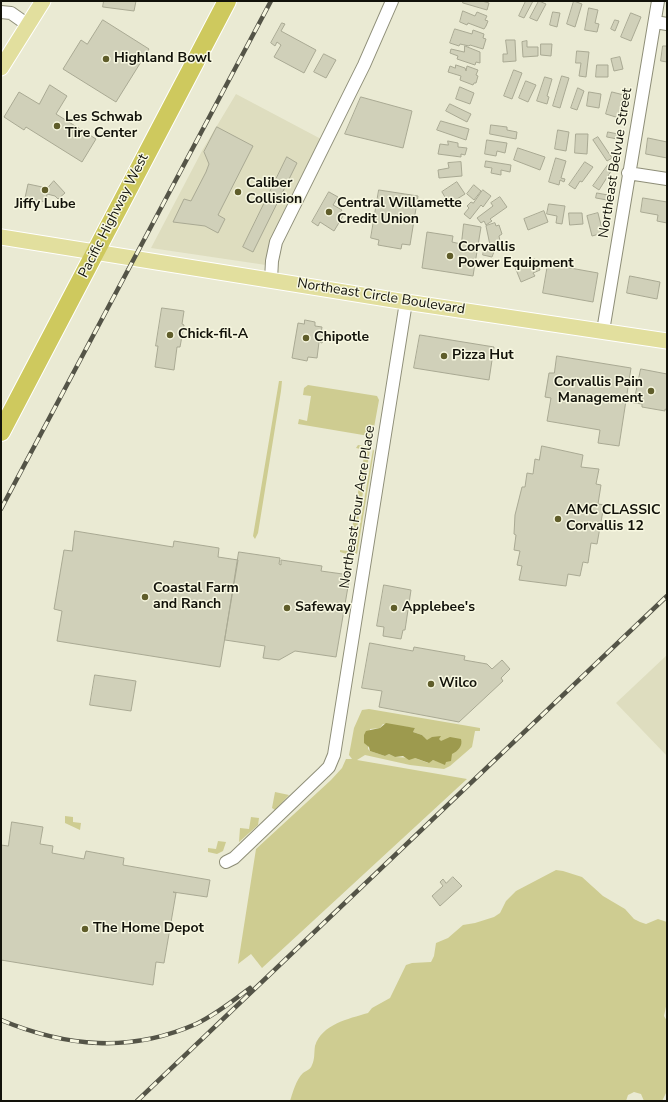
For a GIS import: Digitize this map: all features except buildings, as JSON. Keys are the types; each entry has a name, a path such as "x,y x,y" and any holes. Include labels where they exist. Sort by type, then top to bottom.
{"highway":[{"name":"Pacific Highway West","path":"1,432 227,1"}],"main road":[{"path":"1,68 43,1"},
{"name":"Northeast Circle Boulevard","path":"1,237 406,302 667,341"}],"street":[{"path":"271,280 272,261 276,242 364,65 392,1"},
{"name":"Northeast Belvue Street","path":"603,331 628,173 658,1"},
{"path":"1,12 11,13 28,25"},
{"path":"655,22 667,24"},
{"path":"628,173 667,179"},
{"name":"Northeast Four Acre Place","path":"226,862 234,858 328,767 334,754 406,302"}],"shaded area":[{"name":"Caliber Collision","path":"236,94 321,139 266,265 151,248 203,149"},
{"path":"279,381 282,381 281,391 258,533 255,539 253,536"},
{"path":"308,385 377,396 379,400 373,433 369,436 298,424 299,419 307,421 311,396 303,395 304,388"},
{"path":"358,445 368,447 370,450 353,553 350,555 340,552 340,550 348,551 349,547 365,450 356,448"},
{"path":"373,449 374,451 357,554 355,553"},
{"path":"667,655 667,756 616,703"},
{"path":"369,709 480,728 480,731 475,731 472,747 450,766 444,769 410,765 365,755 357,760 467,779 262,968 251,954 238,964 256,849 331,780 342,768 346,759 352,759 349,755 354,728 362,710","holes":["383,724 415,728 413,732 422,735 427,741 439,739 445,764 433,760 428,763 415,758 395,757 389,754 385,756 368,749 370,729 380,728"]},
{"path":"386,723 415,728 413,732 422,735 427,740 432,737 441,736 439,739 441,741 450,737 461,739 461,746 452,754 451,761 446,762 445,765 433,760 429,763 415,758 409,760 403,756 395,757 389,754 385,756 370,751 369,747 364,743 364,735 366,731 380,728"},
{"path":"275,792 289,795 275,810 272,808"},
{"path":"65,816 73,817 73,822 81,823 80,830 65,823"},
{"path":"251,817 259,818 258,825 239,842 240,828 249,829"},
{"path":"218,841 226,842 223,851 217,854 208,852 208,848 216,849"},
{"path":"556,870 582,877 603,896 625,909 634,919 640,922 646,924 658,919 667,922 667,1002 664,1016 667,1021 667,1091 662,1101 644,1101 641,1094 634,1092 628,1095 626,1101 290,1101 298,1079 311,1067 314,1060 315,1046 323,1032 344,1020 368,1013 372,1008 390,998 406,965 412,963 431,962 434,956 436,943 448,938 463,925 494,917 500,913 506,901 516,891"}],"railway":[{"path":"1,509 271,1"},
{"path":"137,1101 667,596"},
{"path":"1,1020 25,1029 74,1041 122,1043 171,1033 196,1024 217,1012 250,988"}],"place":[{"name":"Highland Bowl","path":"106,59"},
{"name":"Les Schwab Tire Center","path":"57,126"},
{"name":"Jiffy Lube","path":"45,190"},
{"name":"Caliber Collision","path":"238,192"},
{"name":"Central Willamette Credit Union","path":"329,212"},
{"name":"Corvallis Power Equipment","path":"450,256"},
{"name":"Chick-fil-A","path":"170,335"},
{"name":"Chipotle","path":"306,338"},
{"name":"Pizza Hut","path":"444,356"},
{"name":"Corvallis Pain Management","path":"651,391"},
{"name":"AMC CLASSIC Corvallis 12","path":"558,519"},
{"name":"Coastal Farm and Ranch","path":"145,597"},
{"name":"Safeway","path":"287,608"},
{"name":"Applebee's","path":"394,608"},
{"name":"Wilco","path":"431,684"},
{"name":"The Home Depot","path":"85,929"}]}
